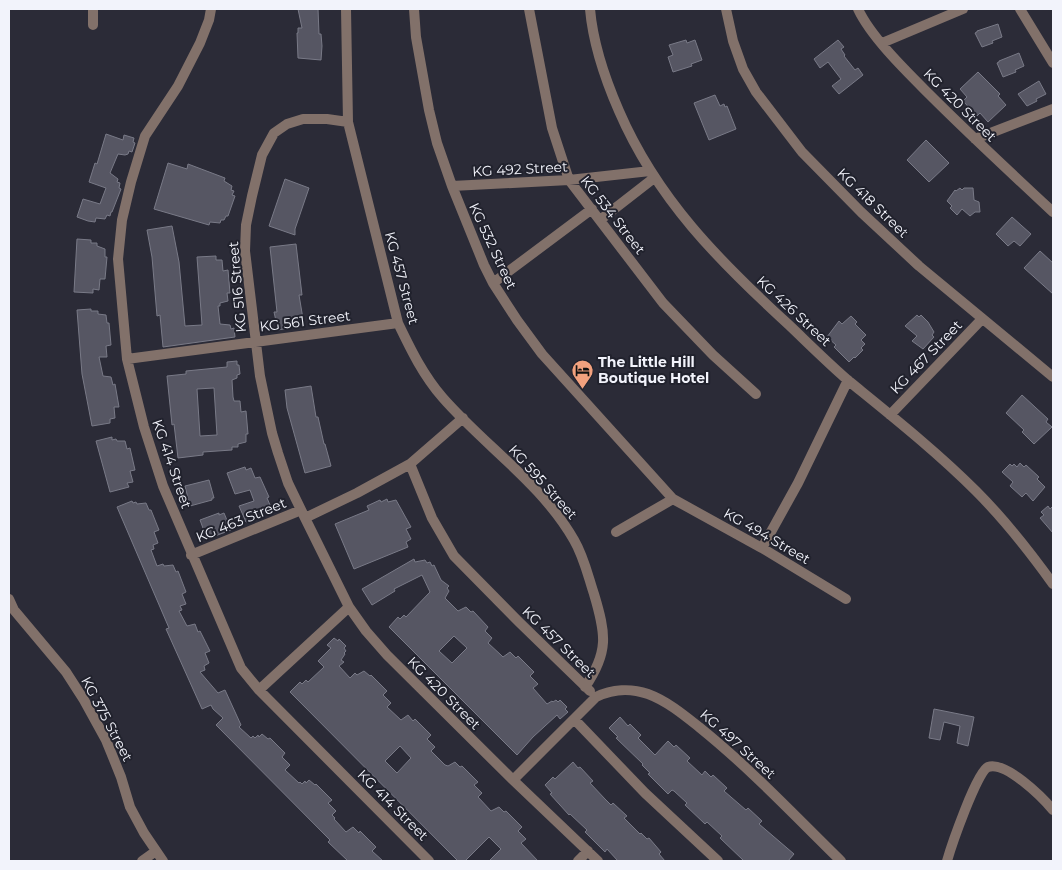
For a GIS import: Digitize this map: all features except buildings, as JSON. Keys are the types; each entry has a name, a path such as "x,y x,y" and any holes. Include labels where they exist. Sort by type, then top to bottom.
{"street":[{"path":"93,9 93,25"},
{"name":"KG 414 Street","path":"211,9 200,43 178,86 145,136 122,220 118,259 127,359 144,428 163,486 241,668 259,690 429,861"},
{"name":"KG 457 Street","path":"346,9 348,122 398,323 412,354 426,376 463,418"},
{"name":"KG 532 Street","path":"414,9 416,37 429,110 437,142 471,237 493,283 504,302 542,354 673,499"},
{"name":"KG 534 Street","path":"529,9 552,128 569,180 668,309 756,394"},
{"name":"KG 426 Street","path":"590,9 608,86 629,135 652,175 687,223 755,294 848,380 977,492 1034,558 1053,584"},
{"name":"KG 418 Street","path":"726,9 733,41 743,69 756,92 802,152 897,246 1053,377"},
{"name":"KG 420 Street","path":"858,9 882,43 910,75 1053,212"},
{"path":"882,43 963,9"},
{"path":"1020,9 1053,63"},
{"path":"975,139 1053,109"},
{"name":"KG 516 Street","path":"303,514 288,483 272,433 255,341 245,252 246,225 262,155 274,133 287,124 303,119 348,122"},
{"path":"600,220 652,175"},
{"name":"KG 492 Street","path":"452,186 652,175"},
{"path":"493,283 592,208"},
{"name":"KG 467 Street","path":"890,415 982,319"},
{"name":"KG 561 Street","path":"127,359 398,323"},
{"path":"762,548 798,482 848,380"},
{"path":"410,464 463,418"},
{"name":"KG 595 Street","path":"463,418 541,496 566,527 581,554 601,617 603,630 601,660 586,688"},
{"name":"KG 457 Street","path":"410,464 432,518 454,556 596,697 513,780"},
{"name":"KG 463 Street","path":"191,555 303,514 410,464"},
{"path":"616,532 673,499"},
{"name":"KG 494 Street","path":"673,499 762,548 846,600"},
{"name":"KG 420 Street","path":"303,514 349,607 366,631 387,655 513,780 598,861"},
{"name":"KG 375 Street","path":"9,598 14,610 66,672 84,700 106,740 130,807 164,861"},
{"path":"259,690 349,607"},
{"name":"KG 497 Street","path":"596,697 607,691 634,691 648,694 678,711 717,742 841,861"},
{"path":"574,719 645,793 718,861"},
{"path":"947,861 974,789 985,768 992,766 1002,769 1031,787 1053,810"},
{"path":"142,861 156,850"},
{"path":"578,861 588,851"}],"place":[{"name":"The Little Hill Boutique Hotel","path":"582,389"}]}
